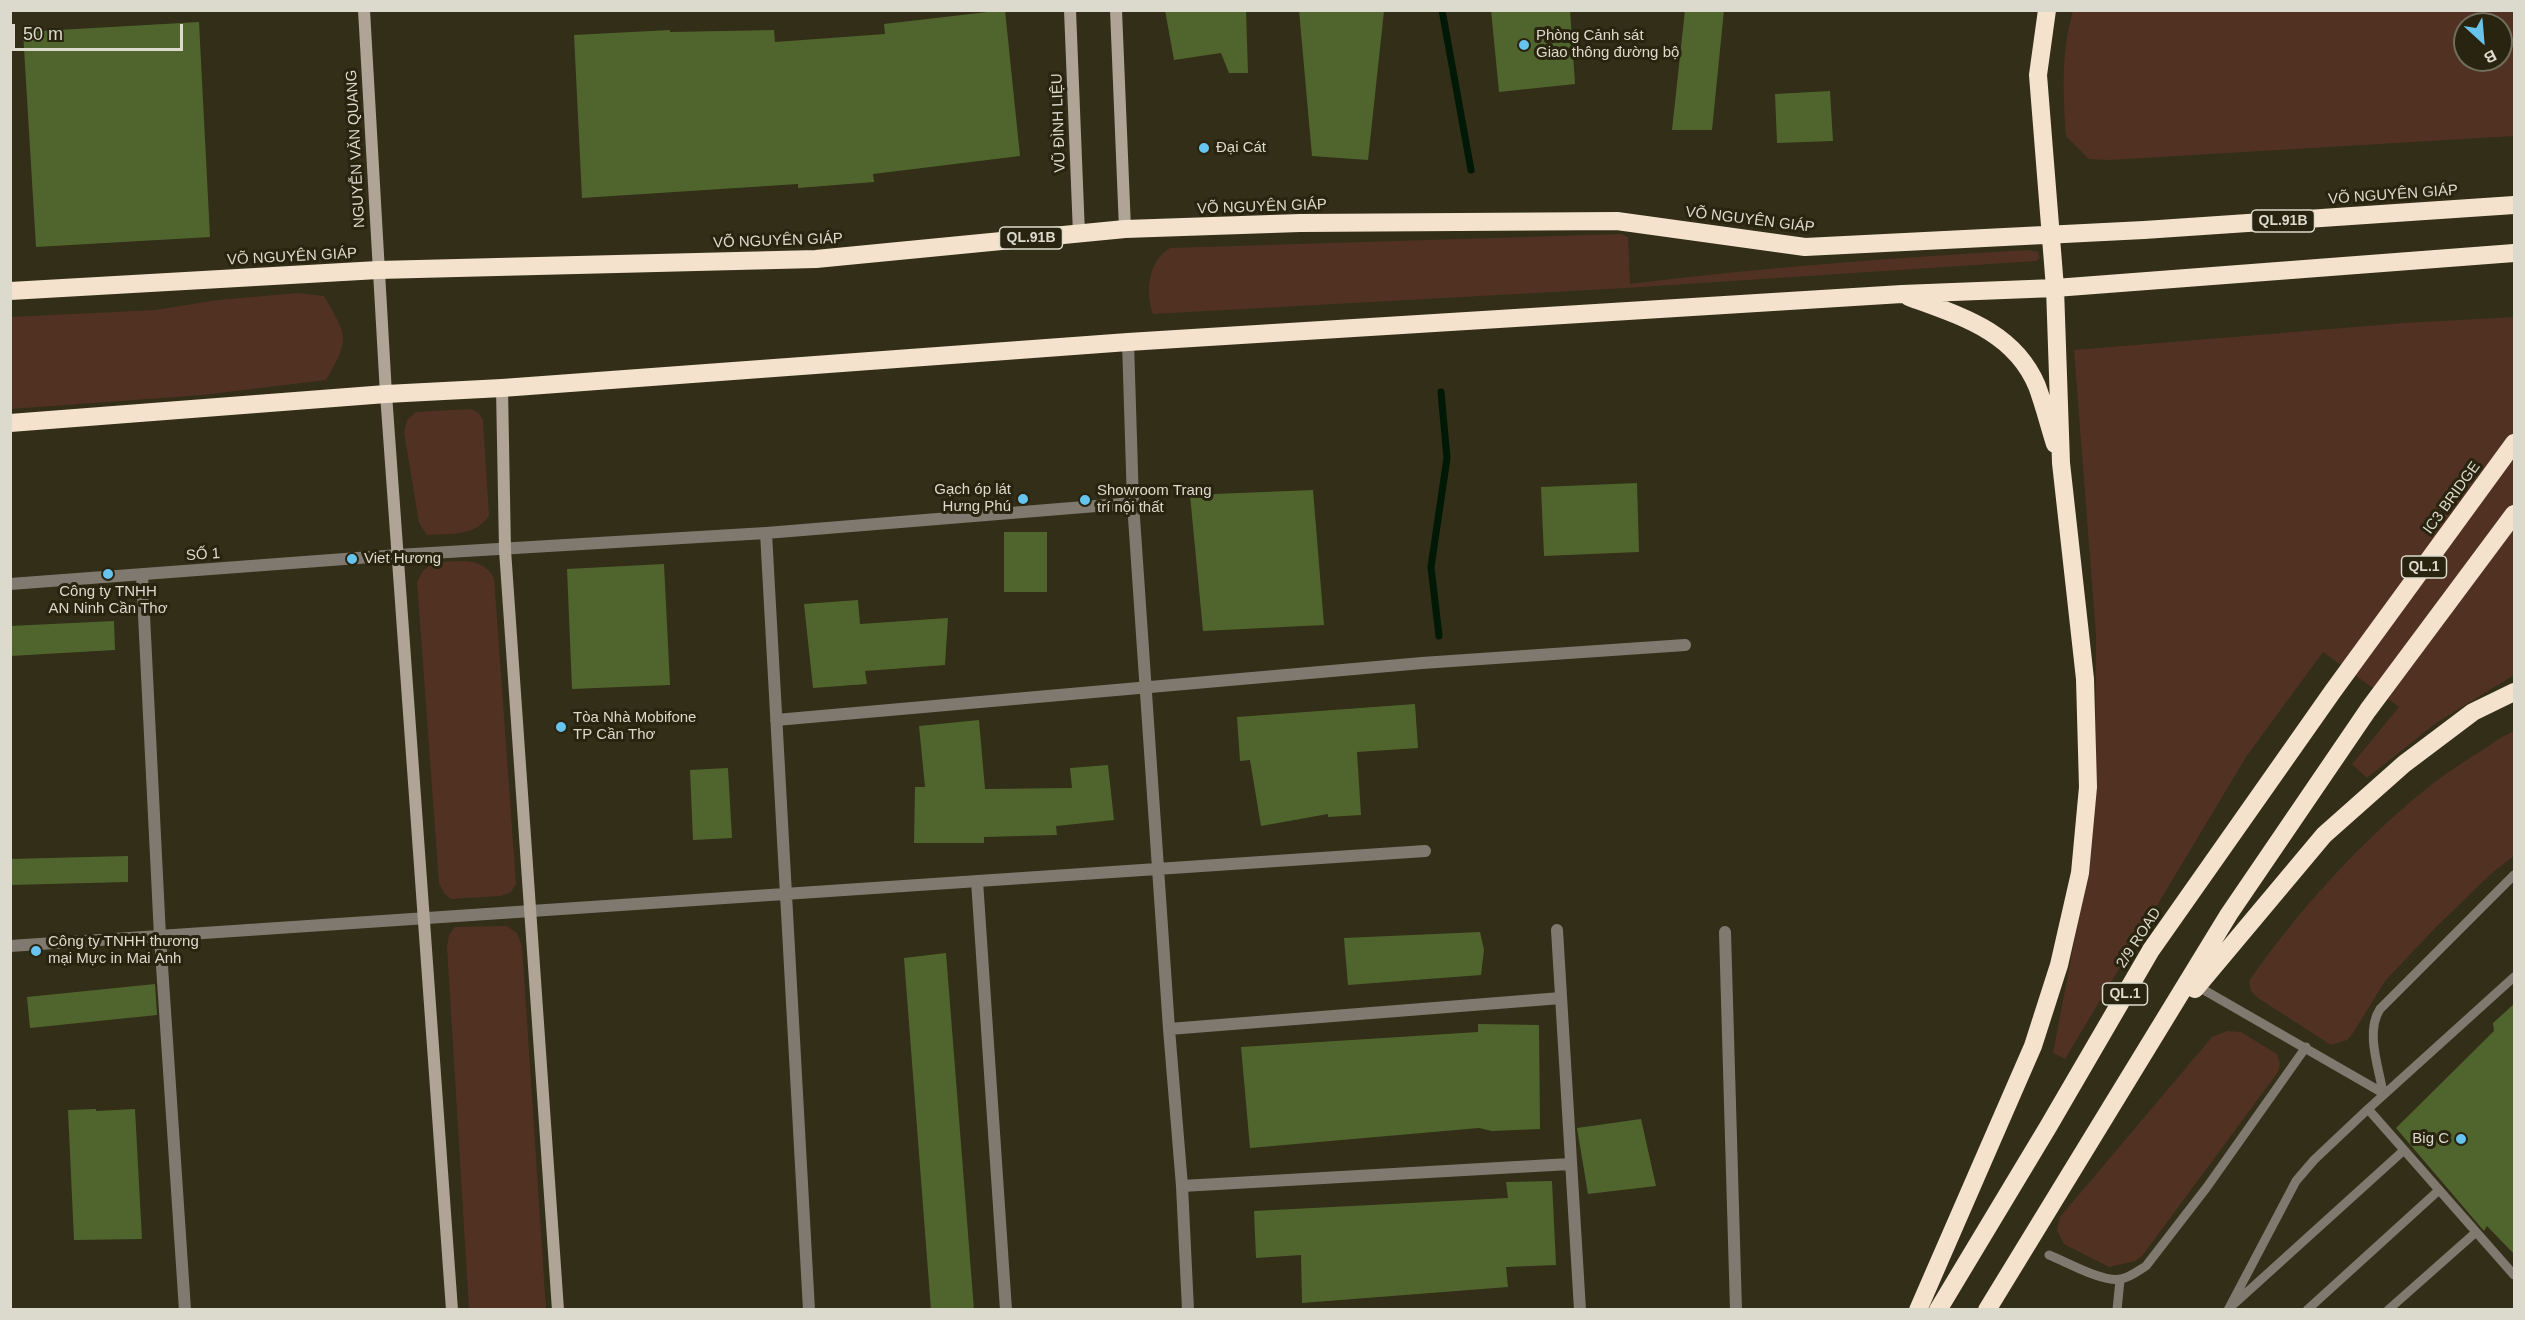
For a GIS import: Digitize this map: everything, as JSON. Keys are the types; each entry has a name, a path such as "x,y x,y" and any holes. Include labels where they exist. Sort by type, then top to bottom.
{"highway":[{"path":"1918,1310 2033,1046 2059,965 2080,873 2088,787 2085,679 2061,463 2055,288 2038,75 2047,10"},
{"name":"VÕ NGUYÊN GIÁP","path":"10,291 378,270 816,260 1125,229 1300,224 1617,221 1805,247 2051,235 2514,205"},
{"path":"10,423 1128,342 1902,294 2055,288 2514,253"},
{"path":"1902,294 1996,333 2036,385 2061,463"},
{"name":"IC3 BRIDGE","path":"2333,691 2514,443"},
{"name":"QL.1","path":"1987,1310 2229,914 2368,710 2514,514"},
{"name":"2/9 ROAD","path":"1938,1310 2151,950 2333,691"},
{"path":"2088,1146 2197,986 2324,835 2404,764 2465,718 2514,692"}],"street":[{"name":"NGUYỄN VĂN QUANG","path":"364,10 386,394 452,1310"},
{"name":"VŨ ĐÌNH LIỆU","path":"1070,10 1079,234"},
{"path":"1116,10 1125,229"},
{"path":"1128,342 1133,503 1182,1186 1188,1310"},
{"path":"502,388 505,550 558,1310"},
{"name":"SỐ 1","path":"10,584 398,555 766,533 1133,503"},
{"path":"766,533 808,1310"},
{"path":"142,574 160,936 185,1310"},
{"path":"776,720 1411,664 1685,645"},
{"path":"10,946 1425,851"},
{"path":"977,881 1006,1310"},
{"path":"1557,930 1580,1310"},
{"path":"1725,932 1736,1310"},
{"path":"1169,1029 1561,998"},
{"path":"1182,1186 1570,1164"}],"lane":[{"path":"2383,1093 2373,1029 2380,1009 2514,875"},
{"path":"2228,1309 2296,1182 2314,1160 2383,1093 2514,977"},
{"path":"2197,986 2383,1093"},
{"path":"2049,1255 2105,1278 2120,1280 2146,1266 2207,1187 2306,1047"},
{"path":"2368,1109 2514,1275"},
{"path":"2228,1309 2403,1151"},
{"path":"2307,1310 2438,1191"},
{"path":"2388,1310 2475,1233"},
{"path":"2117,1310 2120,1280"}],"shaded area":[{"path":"2073,11 2514,11 2514,136 2110,160 2089,159 2066,136 2064,73 2066,42"},
{"path":"1621,234 1628,237 1630,284 1779,268 1978,253 2028,250 2038,252 2040,258 2036,261 1626,288 1153,314 1149,296 1153,269 1157,261 1170,248"},
{"path":"298,293 324,296 342,330 342,346 326,380 203,395 11,409 11,317 155,310 218,300"},
{"path":"2514,317 2514,675 2436,723 2367,778 2352,764 2399,707 2323,652 2246,757 2065,1059 2053,1053 2087,875 2095,787 2096,635 2074,350 2404,323"},
{"path":"471,409 479,413 483,420 489,516 483,523 469,531 427,535 419,523 404,432 407,420 416,412"},
{"path":"468,561 482,566 494,578 516,884 511,892 500,896 451,899 444,893 439,883 417,582 423,571 433,562"},
{"path":"2514,731 2514,856 2493,872 2435,928 2385,981 2347,1040 2331,1045 2258,998 2251,991 2249,981 2287,930 2354,855 2402,809 2435,782"},
{"path":"507,926 517,933 522,946 546,1309 469,1309 447,946 449,935 455,927"},
{"path":"2227,1031 2241,1032 2277,1054 2280,1064 2278,1072 2142,1256 2135,1261 2109,1267 2064,1244 2057,1230 2060,1217 2212,1037"}],"building":[{"path":"1005,10 1020,156 873,174 874,182 798,188 798,184 582,198 574,35 670,30 670,32 774,30 775,42 885,34 884,24"},
{"path":"1165,10 1246,10 1248,73 1229,73 1221,53 1174,60"},
{"path":"1299,10 1384,11 1368,160 1312,156"},
{"path":"1491,10 1570,10 1575,84 1499,92"},
{"path":"1685,10 1724,10 1712,130 1672,130"},
{"path":"199,22 210,237 36,247 23,32"},
{"path":"1830,91 1833,141 1777,143 1775,94"},
{"path":"1637,483 1639,552 1544,556 1541,487"},
{"path":"1313,490 1324,625 1203,631 1190,495"},
{"path":"1004,532 1047,532 1047,592 1004,592"},
{"path":"664,564 670,685 572,689 567,569"},
{"path":"858,600 860,624 948,618 945,665 865,671 867,684 813,688 804,604"},
{"path":"114,621 115,650 10,656 10,626"},
{"path":"1415,704 1418,748 1357,752 1361,815 1328,817 1328,814 1261,826 1250,760 1240,761 1237,717"},
{"path":"979,720 985,789 1072,788 1070,768 1108,765 1114,820 1056,826 1057,835 984,837 984,843 914,843 915,787 925,787 919,726"},
{"path":"728,768 732,838 693,840 690,770"},
{"path":"128,856 128,882 10,885 10,859"},
{"path":"1480,932 1484,950 1481,975 1348,985 1344,938"},
{"path":"946,953 974,1310 931,1310 904,958"},
{"path":"155,984 157,1015 30,1028 27,997"},
{"name":"Big C","path":"2514,1004 2514,1254 2487,1226 2484,1231 2396,1128 2494,1031 2493,1023"},
{"path":"1478,1024 1539,1025 1540,1129 1492,1131 1479,1128 1250,1148 1241,1047 1478,1032"},
{"path":"96,1109 96,1111 135,1109 142,1239 74,1240 68,1110"},
{"path":"1641,1119 1656,1186 1588,1194 1577,1128"},
{"path":"1552,1181 1556,1265 1506,1267 1508,1287 1302,1303 1301,1255 1256,1258 1254,1211 1508,1198 1506,1182"}],"waterway":[{"path":"1442,10 1471,170"},
{"path":"1439,636 1431,567 1447,458 1441,392"}],"place":[{"name":"Phòng Cảnh sát Giao thông đường bộ","path":"1524,45"},
{"name":"Đại Cát","path":"1204,148"},
{"name":"Gạch óp lát Hưng Phú","path":"1023,499"},
{"name":"Showroom Trang trí nội thất","path":"1085,500"},
{"name":"Viet Hương","path":"352,559"},
{"name":"Công ty TNHH AN Ninh Cần Thơ","path":"108,574"},
{"name":"Tòa Nhà Mobifone TP Cần Thơ","path":"561,727"},
{"name":"Công ty TNHH thương mại Mực in Mai Anh","path":"36,951"},
{"name":"Big C","path":"2461,1139"}]}
